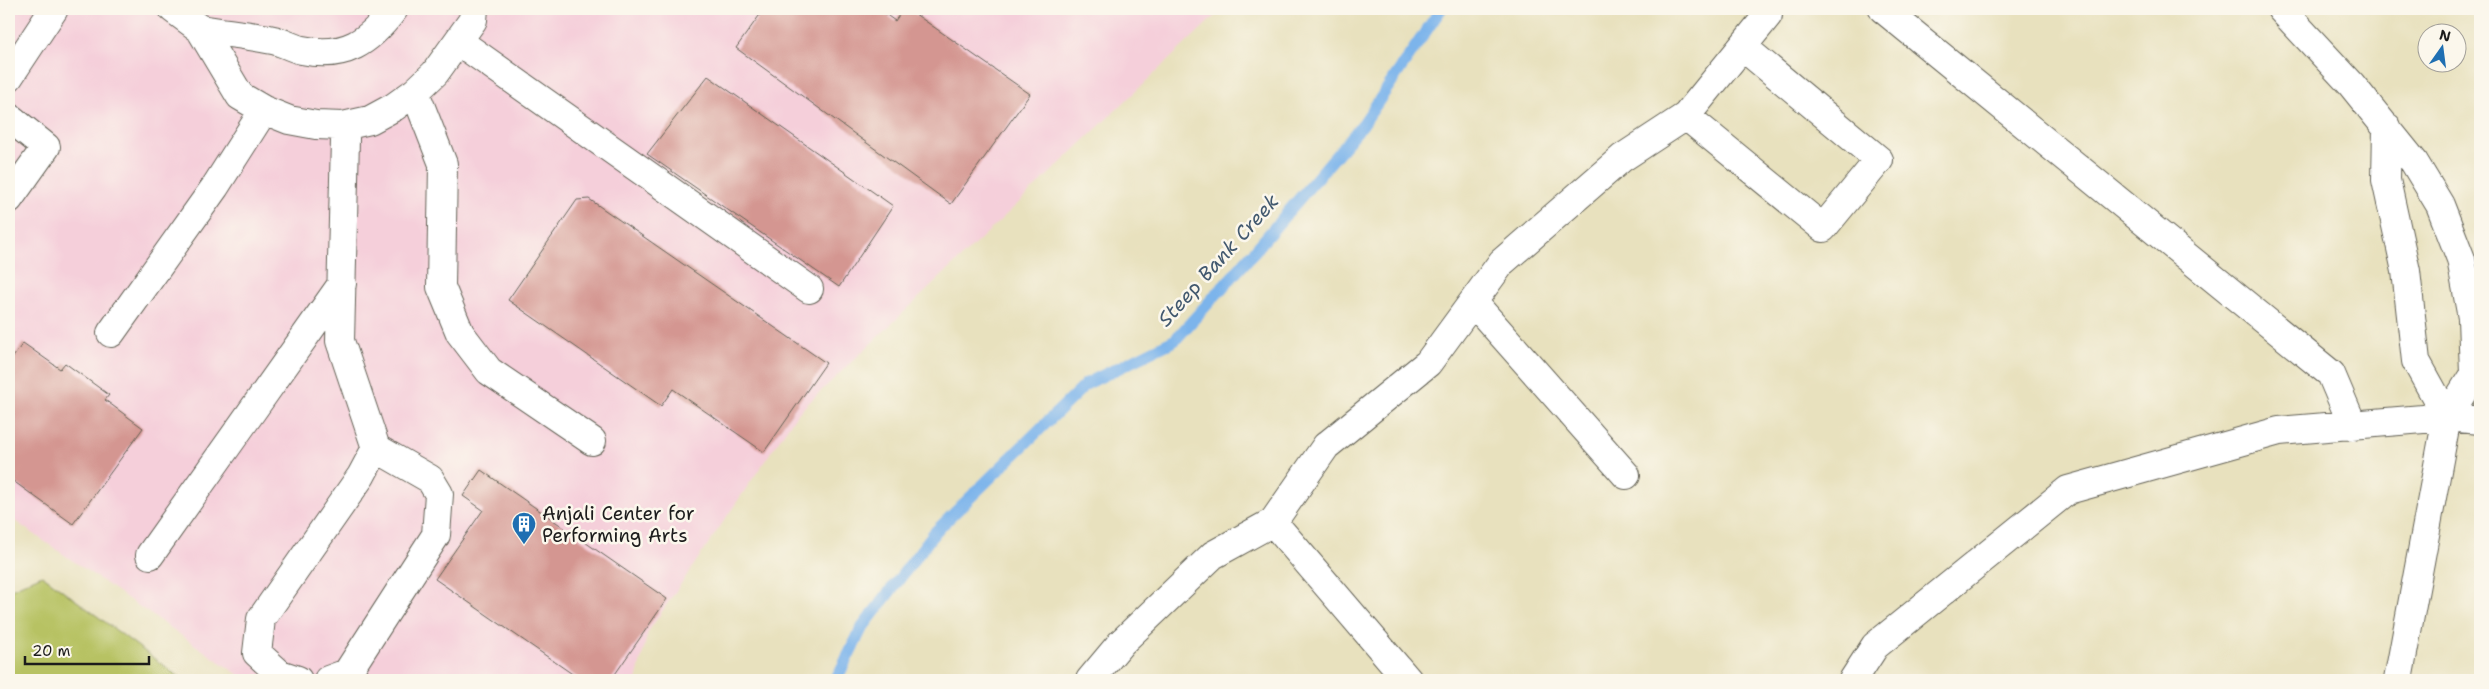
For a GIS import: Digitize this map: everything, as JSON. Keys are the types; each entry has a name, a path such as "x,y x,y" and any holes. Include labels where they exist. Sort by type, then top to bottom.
{"street":[{"path":"9,77 54,9"},
{"path":"172,9 200,29 240,96 264,110 307,124 343,126 370,120 394,107 415,92 435,73 473,20 474,9"},
{"path":"200,29 274,40 301,50 327,54 346,50 362,41 378,29 394,9"},
{"path":"1883,9 2331,374 2353,426"},
{"path":"2281,9 2351,84 2414,162 2440,205 2461,259 2472,318 2474,374 2447,417 2398,680"},
{"path":"1090,680 1121,643 1213,555 1273,522 1326,446 1428,363 1502,262 1622,158 1686,116 1768,15"},
{"path":"458,41 809,288"},
{"path":"1686,116 1823,228 1879,160 1743,47"},
{"path":"415,92 443,164 441,287 460,333 489,371 592,441"},
{"path":"110,333 215,187 264,110"},
{"path":"9,117 46,147 9,199"},
{"path":"328,680 347,672 436,535 439,494 430,479 376,448 340,341 343,126"},
{"path":"2387,127 2386,180 2406,271 2416,361 2447,417"},
{"path":"150,555 342,284"},
{"path":"1473,302 1626,475"},
{"path":"1854,680 1875,646 2068,490 2279,431 2447,417 2480,420"},
{"path":"298,680 280,674 257,653 261,618 361,476 376,448"},
{"path":"1273,522 1408,680"}],"shaded area":[{"path":"9,9 1222,9 797,414 648,632 636,680 246,680 9,517"}],"green space":[{"path":"42,575 183,680 9,680 9,590"}],"building":[{"path":"764,9 878,9 895,21 903,9 908,9 1030,94 951,204 736,48"},
{"path":"708,76 893,206 839,287 647,154"},
{"path":"589,199 826,363 764,452 673,389 661,406 508,300 577,200"},
{"path":"23,343 60,369 65,363 109,395 105,400 143,428 73,524 9,478 9,363"},
{"name":"Anjali Center for Performing Arts","path":"481,470 667,599 611,680 581,680 435,579 483,510 463,496"}],"waterway":[{"name":"Steep Bank Creek","path":"836,680 862,628 935,532 1086,384 1175,340 1241,267 1363,124 1441,9"}],"place":[{"name":"Anjali Center for Performing Arts","path":"524,545"}]}
